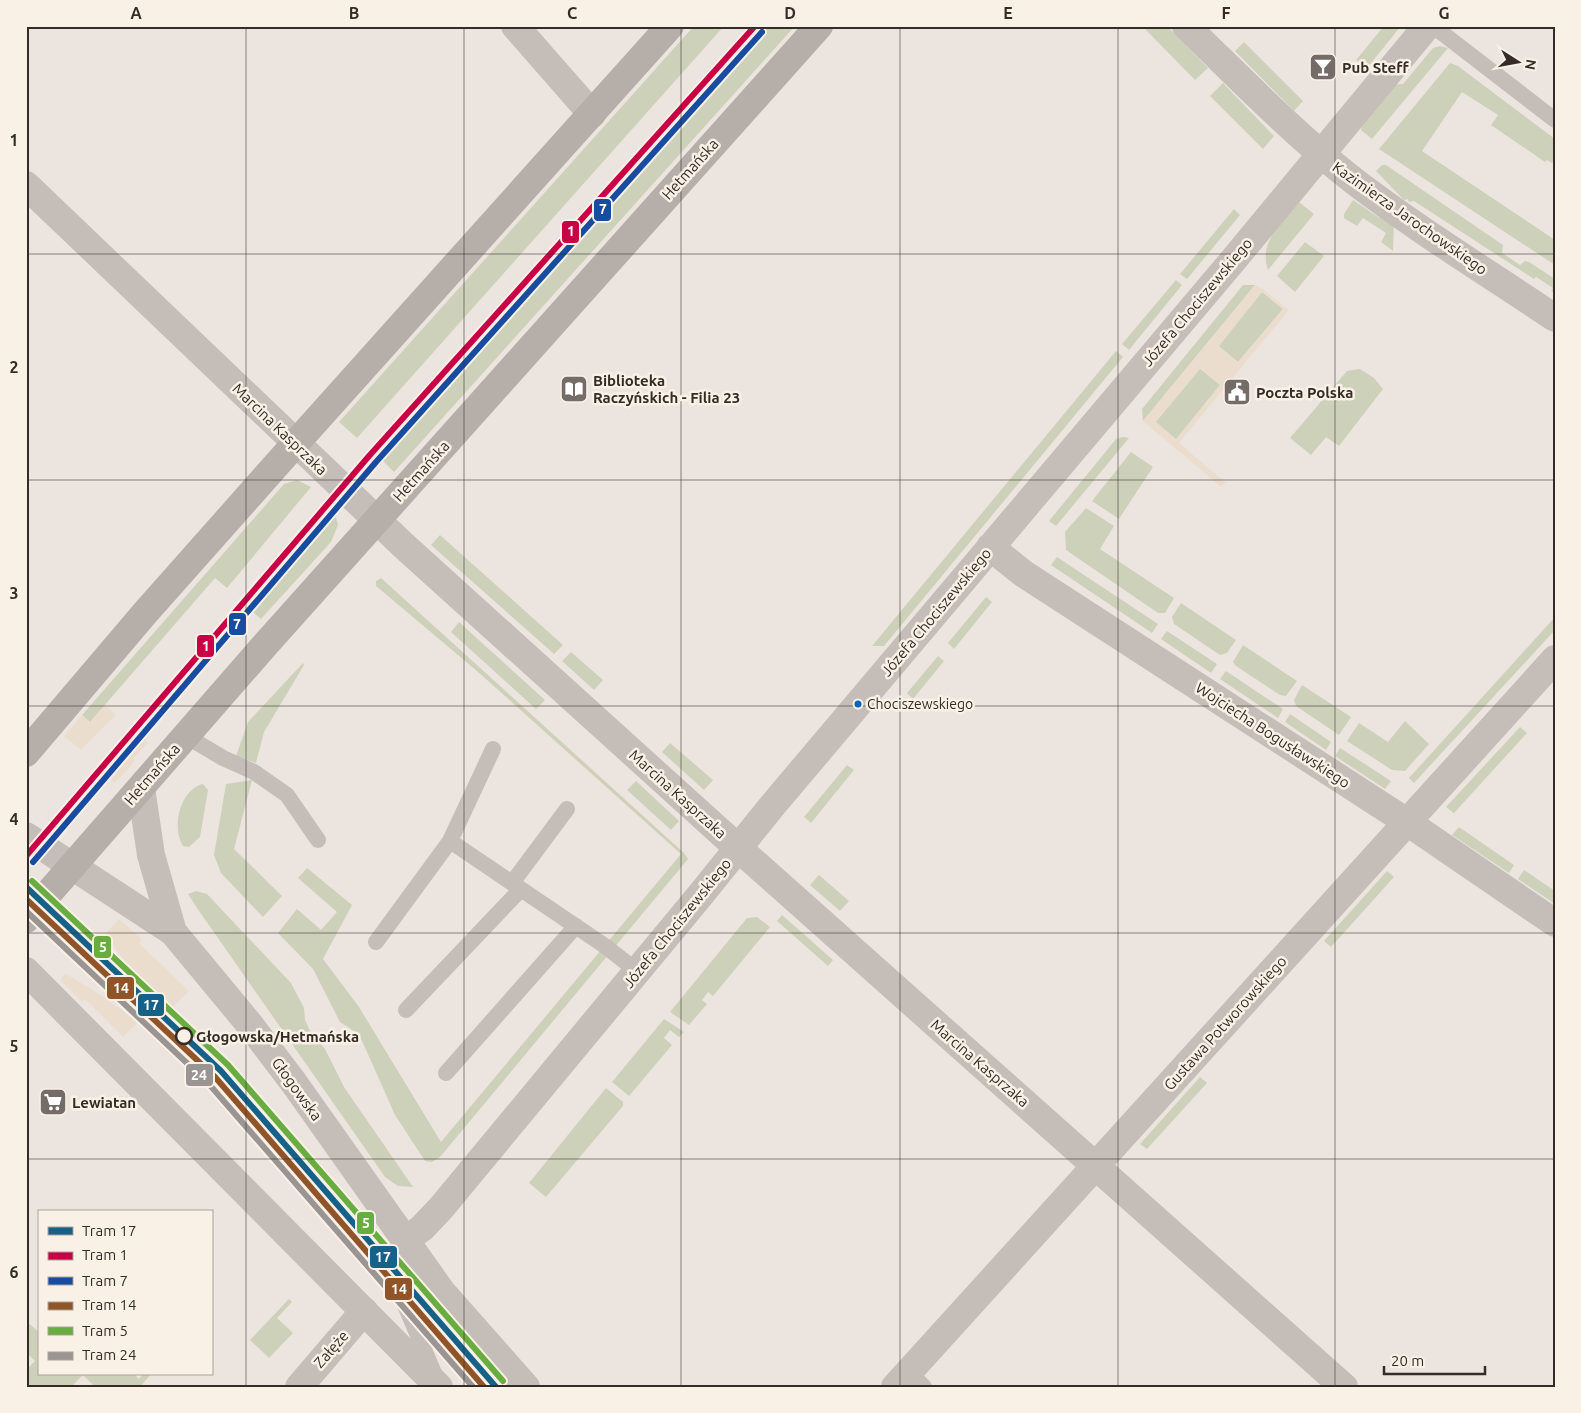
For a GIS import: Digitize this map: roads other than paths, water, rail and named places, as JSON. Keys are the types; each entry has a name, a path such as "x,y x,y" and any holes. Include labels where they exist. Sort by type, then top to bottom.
{"main road":[{"path":"26,753 139,620 670,26"},
{"name":"Hetmańska","path":"29,908 73,866 186,736 819,26"}],"street":[{"path":"514,26 592,114"},
{"name":"Kazimierza Jarochowskiego","path":"1186,26 1293,130 1321,154 1398,213 1555,318"},
{"name":"Józefa Chociszewskiego","path":"404,1241 422,1228 441,1208 738,848 1427,26"},
{"name":"Marcina Kasprzaka","path":"26,185 377,521 738,848 1344,1387"},
{"name":"Wojciecha Bogusławskiego","path":"990,548 1024,574 1407,822 1555,923"},
{"name":"Gustawa Potworowskiego","path":"909,1382 1096,1165 1555,658"},
{"path":"141,788 151,855 173,932"},
{"name":"Głogowska","path":"26,836 143,915 173,932 250,1025 294,1083 404,1241 460,1314 526,1387"},
{"path":"26,971 439,1387"},
{"name":"Załęże","path":"299,1387 364,1312"}],"lane":[{"path":"1434,26 1555,120"},
{"path":"186,736 223,758 254,772 287,796 318,840"},
{"path":"376,942 450,841 493,749"},
{"path":"406,1010 516,886 567,809"},
{"path":"450,841 576,926 637,972"},
{"path":"29,908 215,1076 396,1284 439,1387"},
{"path":"446,1073 576,926"},
{"path":"396,1284 460,1314"}],"tram line":[{"name":"1","path":"26,856 369,456 755,26"},
{"name":"7","path":"33,862 376,462 762,32"},
{"name":"5","path":"32,881 228,1065 503,1381"},
{"name":"17","path":"26,887 221,1071 496,1387"},
{"name":"14","path":"26,899 215,1077 484,1387"},
{"name":"24","path":"26,911 208,1083 473,1387"}],"place":[{"name":"Pub Steff","path":"1323,67"},
{"name":"Biblioteka Raczyńskich - Filia 23","path":"574,389"},
{"name":"Poczta Polska","path":"1237,392"},
{"name":"Chociszewskiego","path":"858,704"},
{"name":"Głogowska/Hetmańska","path":"184,1036"},
{"name":"Lewiatan","path":"53,1102"}]}
